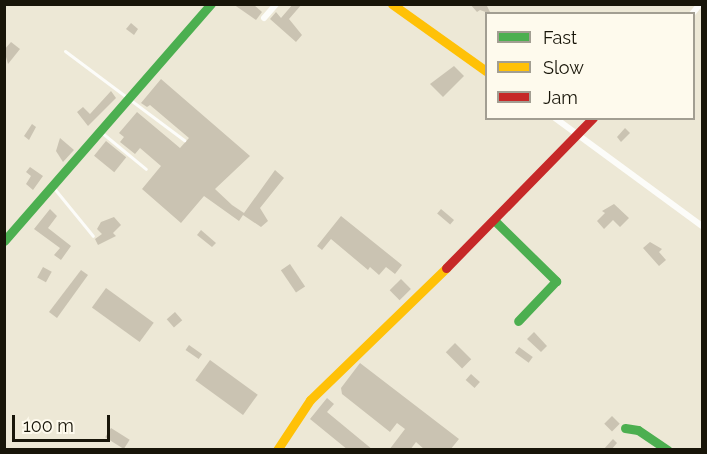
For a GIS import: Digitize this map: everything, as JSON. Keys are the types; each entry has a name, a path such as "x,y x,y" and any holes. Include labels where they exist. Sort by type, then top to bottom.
{"street":[{"path":"4,241 133,98 211,4"},
{"path":"264,18 273,7 265,4"},
{"path":"392,4 485,70"},
{"path":"558,120 702,226"},
{"path":"277,450 310,400 495,221 591,120"},
{"path":"495,221 555,279 555,284 518,321"},
{"path":"625,428 638,430 668,450"}],"lane":[{"path":"65,51 133,98 184,140"},
{"path":"101,132 146,169"},
{"path":"52,186 93,236"}],"building":[{"path":"233,4 253,4 262,12 256,20"},
{"path":"293,4 302,4 289,19 302,35 296,42 270,19 276,12 281,18"},
{"path":"470,4 486,4 490,12 480,10 477,12"},
{"path":"131,23 138,29 134,35 126,29"},
{"path":"11,42 20,49 8,64 4,50"},
{"path":"454,66 464,76 443,97 430,84"},
{"path":"161,79 250,156 215,189 232,205 244,213 275,170 284,178 260,208 268,221 261,227 243,215 239,221 204,196 181,223 142,189 161,166 140,148 135,154 120,142 124,137 119,133 137,112 180,148 189,138 150,105 147,107 141,103"},
{"path":"111,91 116,98 88,126 77,112 83,107 90,114"},
{"path":"32,124 36,127 29,140 24,136"},
{"path":"625,128 630,133 621,142 617,137"},
{"path":"60,138 74,150 63,162 56,151"},
{"path":"106,141 126,157 114,172 94,156"},
{"path":"30,167 43,176 33,190 26,184 31,176 26,172"},
{"path":"614,204 629,218 620,227 613,220 604,229 597,221 605,213 602,211"},
{"path":"50,209 57,216 48,228 71,246 61,260 54,255 60,248 34,229"},
{"path":"441,209 454,220 450,225 437,214"},
{"path":"341,216 402,265 395,274 386,267 379,275 370,267 368,270 331,239 322,250 317,246"},
{"path":"114,217 121,225 113,233 116,236 98,245 95,239 102,234 97,229 101,222"},
{"path":"201,230 216,243 212,247 197,235"},
{"path":"650,242 662,249 659,252 666,260 659,266 643,248"},
{"path":"290,264 305,286 296,293 281,270"},
{"path":"43,267 52,272 46,282 37,277"},
{"path":"81,270 88,275 57,318 49,312"},
{"path":"401,279 411,289 400,300 390,290"},
{"path":"106,288 154,323 140,342 92,307"},
{"path":"175,312 182,320 174,328 167,319"},
{"path":"534,332 547,346 541,352 527,339"},
{"path":"455,343 471,359 462,368 446,352"},
{"path":"189,345 202,354 199,359 186,350"},
{"path":"519,347 533,357 529,363 515,353"},
{"path":"210,360 258,395 243,415 195,380"},
{"path":"360,363 459,439 450,450 425,450 416,442 410,450 389,450 405,429 397,423 390,432 342,394 341,388"},
{"path":"471,374 480,382 475,388 466,380"},
{"path":"327,398 334,404 327,412 373,450 348,450 310,419"},
{"path":"612,416 620,424 612,432 604,424"},
{"path":"111,428 130,440 124,449 105,437"},
{"path":"613,439 617,443 611,450 603,450"}],"traffic: fast":[{"path":"4,241 211,4"},
{"path":"495,221 556,281 518,321"},
{"path":"625,428 638,430 668,450"}],"traffic: slow":[{"path":"392,4 485,70"},
{"path":"277,450 310,400 446,268"}],"traffic: jam":[{"path":"446,268 591,120"}]}
